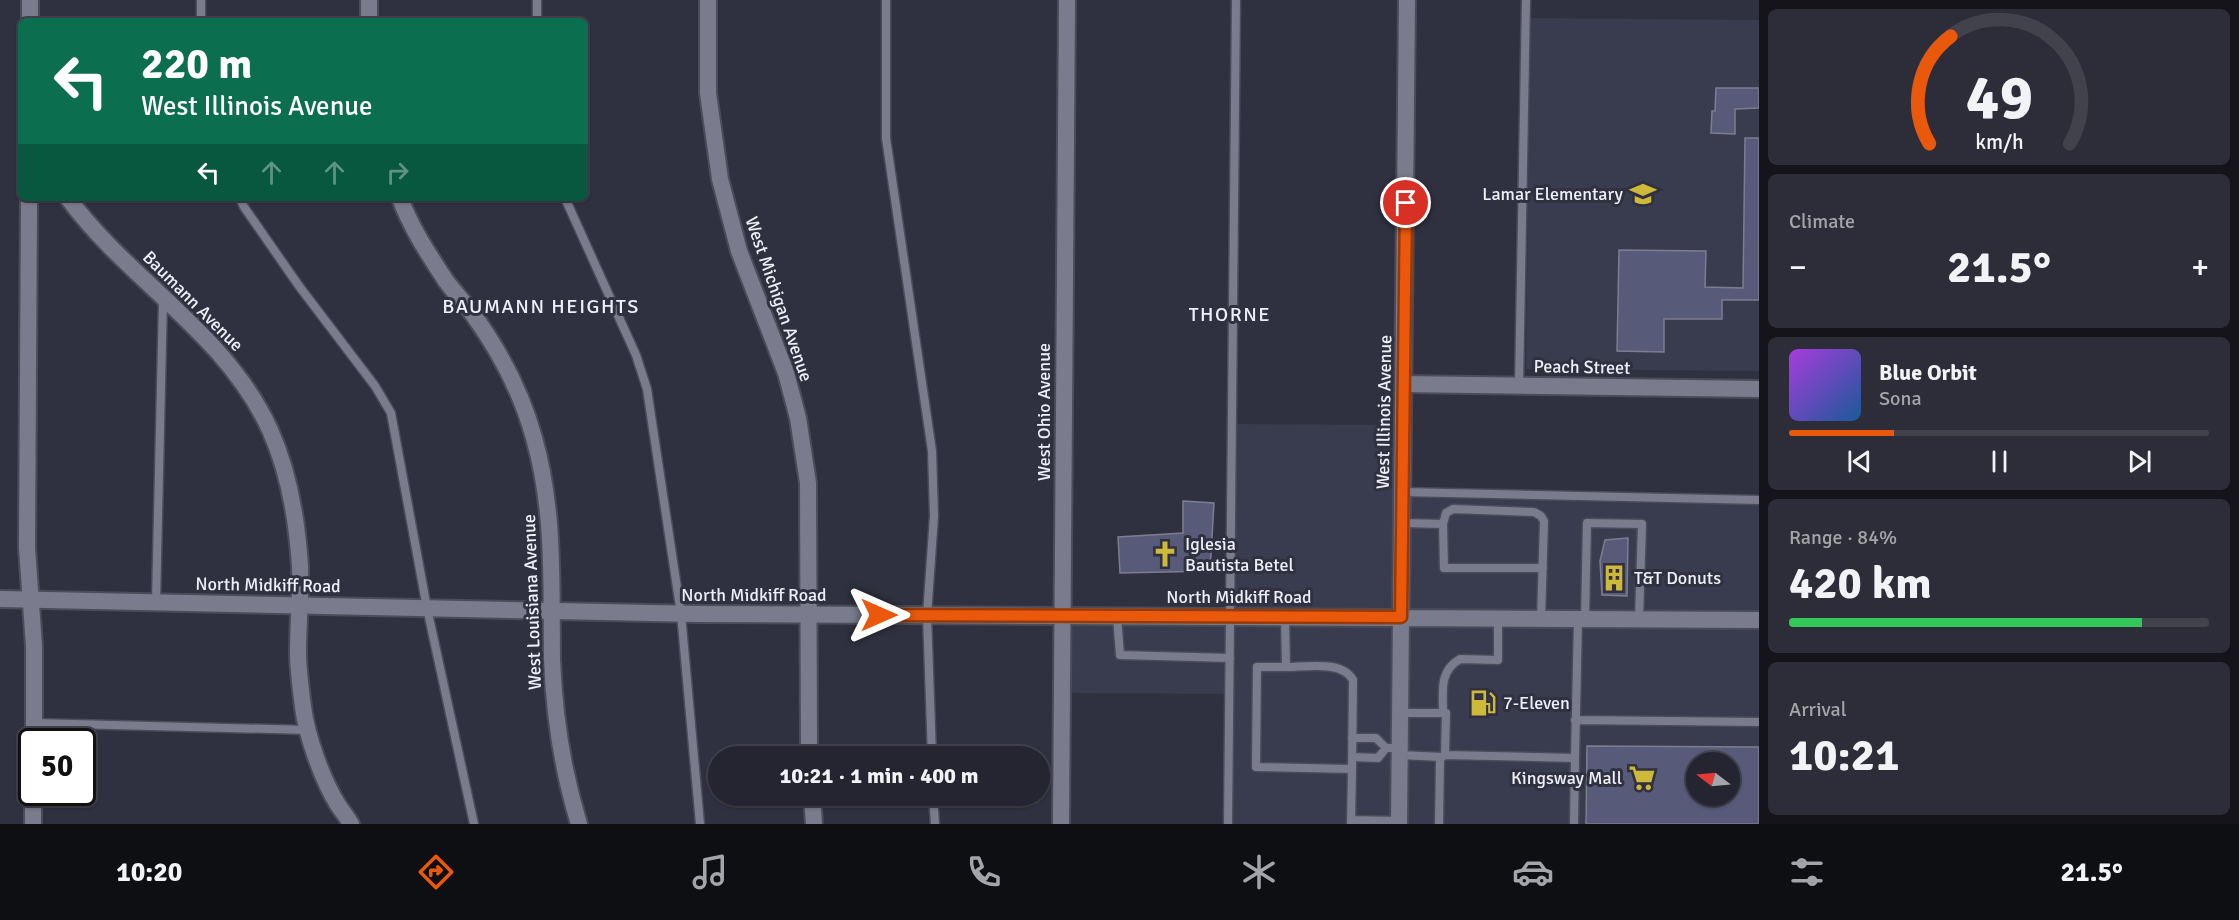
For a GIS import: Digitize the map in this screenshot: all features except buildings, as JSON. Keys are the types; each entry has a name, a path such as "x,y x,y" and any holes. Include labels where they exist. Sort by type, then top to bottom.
{"street":[{"path":"30,0 30,18"},
{"path":"369,0 369,18"},
{"name":"West Michigan Avenue","path":"708,0 708,93 720,179 739,251 786,373 800,427 808,483 809,746"},
{"name":"West Ohio Avenue","path":"1060,824 1067,0"},
{"name":"West Illinois Avenue","path":"1399,823 1395,750 1400,713 1407,0"},
{"path":"29,201 27,548 34,646 34,728"},
{"name":"Baumann Avenue","path":"70,201 94,230 209,340 234,370 269,429 283,466 294,511 300,565 300,687 316,756 327,782 351,824"},
{"name":"West Louisiana Avenue","path":"401,201 432,259 498,353 526,415 538,452 551,534 552,660 560,739 579,824"},
{"name":"Peach Street","path":"1404,384 1759,389"},
{"name":"North Midkiff Road","path":"0,599 681,614 1759,620"},
{"path":"33,806 33,824"},
{"path":"813,806 814,824"}],"lane":[{"path":"201,0 201,18"},
{"path":"537,0 537,18"},
{"path":"886,0 886,138 932,451 934,516 927,615 932,746"},
{"path":"1228,824 1236,0"},
{"path":"1519,386 1526,0"},
{"path":"241,201 299,286 375,386 391,413 427,608 474,824"},
{"path":"566,201 636,355 647,389 681,614 700,824"},
{"path":"156,602 163,297"},
{"path":"1403,492 1759,500"},
{"path":"1541,618 1543,568 1544,522 1541,516 1534,512 1454,509 1446,513 1443,524 1444,568 1543,568"},
{"path":"1403,523 1443,524"},
{"path":"1574,824 1575,720 1587,523 1642,524 1639,619"},
{"path":"1117,616 1120,655 1230,658"},
{"path":"1285,616 1286,667"},
{"path":"1439,824 1440,759 1444,756 1446,713 1443,713 1443,679 1452,665 1460,659 1498,660 1498,618"},
{"path":"1352,769 1256,767 1257,667 1334,668 1350,675 1353,680 1352,769 1351,822 1399,823"},
{"path":"1400,713 1443,713"},
{"path":"1575,720 1759,722"},
{"path":"34,723 309,730"},
{"path":"1352,738 1376,738 1395,750 1444,756 1575,758"},
{"path":"1352,757 1378,758 1395,750"},
{"path":"933,806 934,824"}],"shaded area":[{"name":"Lamar Elementary","path":"1530,18 1759,20 1759,371 1526,369"},
{"path":"1233,424 1403,425 1403,495 1759,499 1759,824 1230,824 1231,694 1063,693 1064,611 1232,614"}],"place":[{"name":"Lamar Elementary","path":"1643,194"},
{"name":"Iglesia Bautista Betel","path":"1165,554"},
{"name":"T&T Donuts","path":"1614,578"},
{"name":"7-Eleven","path":"1483,703"},
{"name":"Kingsway Mall","path":"1642,778"}],"district":[{"name":"BAUMANN HEIGHTS","path":"541,306"},
{"name":"THORNE","path":"1230,314"}],"route":[{"path":"879,615 1401,617 1406,203"}]}
